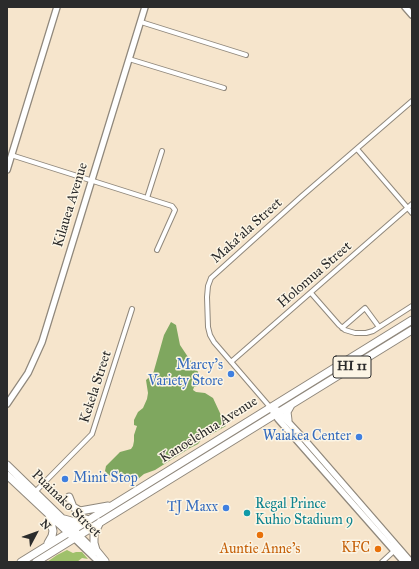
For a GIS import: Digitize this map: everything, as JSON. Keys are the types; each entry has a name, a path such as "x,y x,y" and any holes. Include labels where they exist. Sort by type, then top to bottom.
{"highway":[{"name":"Kanoelehua Avenue","path":"36,562 114,505 412,320"},
{"name":"Kanoelehua Avenue","path":"21,562 44,547 100,522 412,330"},
{"path":"288,420 287,412 292,405"},
{"name":"Puainako Street","path":"7,465 49,514 74,534"},
{"name":"Puainako Street","path":"7,475 57,514 74,534"},
{"path":"69,497 74,507 80,511 114,505"},
{"path":"57,514 64,519 75,522 102,513"},
{"path":"44,547 51,540 53,533 49,514"},
{"path":"100,522 94,534 94,542 96,550 104,562"}],"street":[{"path":"7,170 57,7"},
{"name":"Kilauea Avenue","path":"7,404 28,373 42,342 145,7"},
{"path":"405,7 412,15"},
{"path":"141,22 246,55"},
{"path":"129,59 224,88"},
{"name":"Maka‘ala Street","path":"271,407 214,342 210,335 208,327 208,286 212,278 412,101"},
{"path":"357,149 412,213"},
{"path":"147,198 162,151"},
{"path":"12,155 172,206 175,210 157,250"},
{"name":"Holomua Street","path":"231,362 412,204"},
{"path":"311,293 342,328 352,332 362,333 373,331 412,306"},
{"path":"342,328 365,308 379,327"},
{"name":"Kekela Street","path":"32,494 92,434 132,309"},
{"path":"271,407 277,413 297,442 396,549 411,562"},
{"path":"277,413 288,420 396,549 404,562"},
{"name":"Puainako Street","path":"74,534 104,562"},
{"path":"382,562 396,549"}],"green space":[{"path":"171,322 176,325 180,345 200,375 199,384 198,386 194,387 193,390 196,392 205,393 213,398 226,426 138,479 134,480 108,475 105,471 106,466 120,452 131,449 133,446 137,426 134,425 134,420 138,412 143,408 147,399 148,393 146,380 153,374 164,335"},
{"path":"67,550 73,553 82,552 88,559 82,558 77,562 47,562 57,555"}],"place":[{"name":"Marcy’s Variety Store","path":"231,374"},
{"name":"Waiakea Center","path":"359,437"},
{"name":"Minit Stop","path":"65,479"},
{"name":"TJ Maxx","path":"226,508"},
{"name":"Regal Prince Kuhio Stadium 9","path":"247,513"},
{"name":"Auntie Anne's","path":"260,535"},
{"name":"KFC","path":"378,549"}]}
